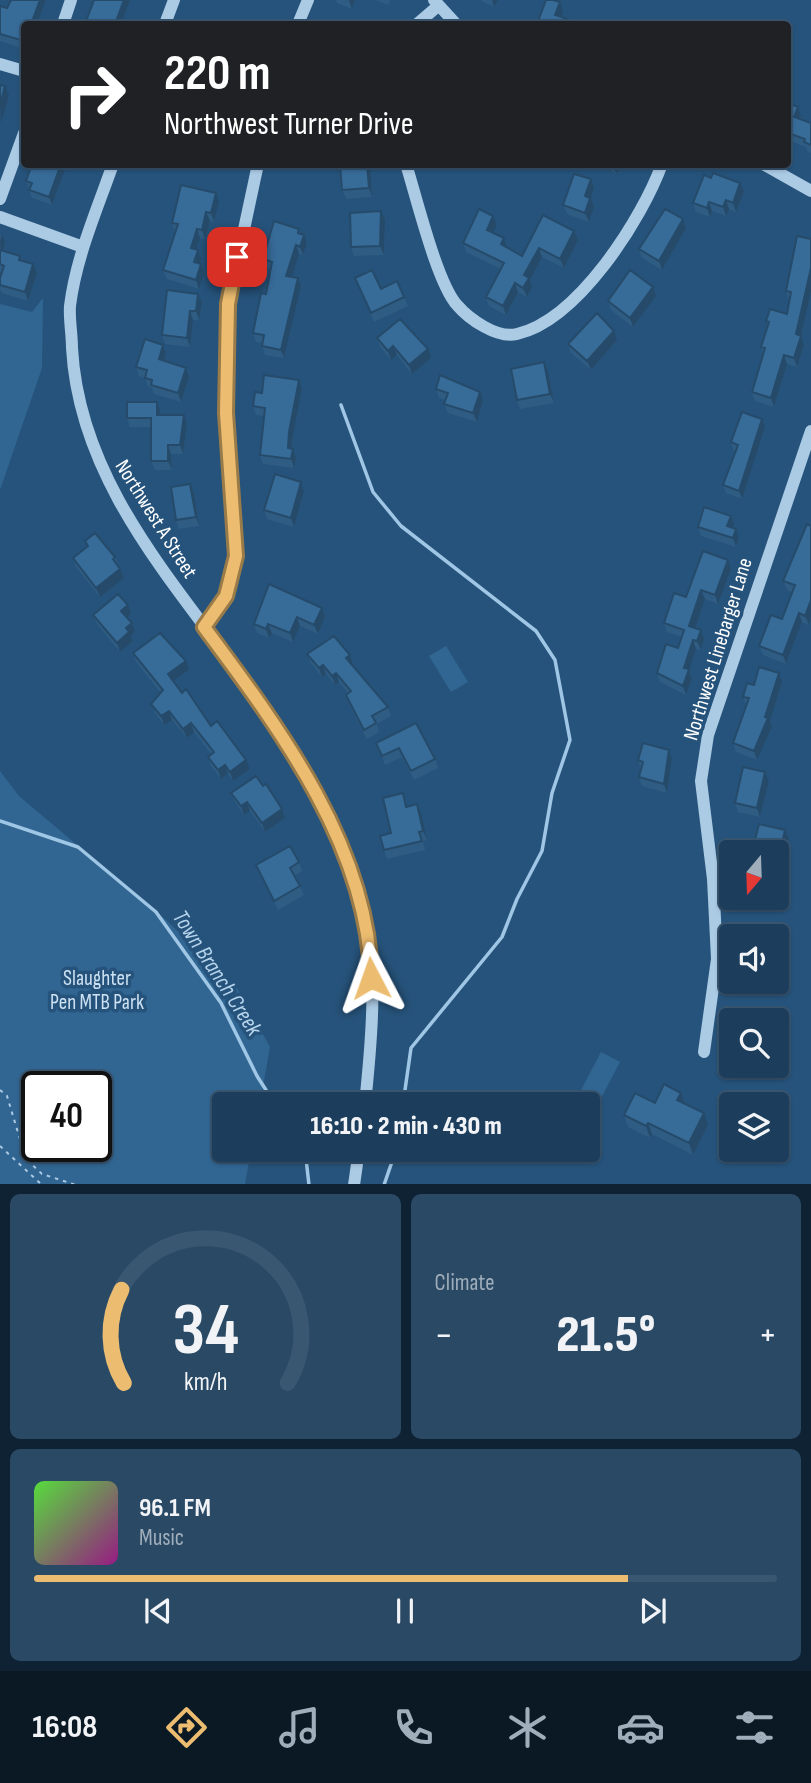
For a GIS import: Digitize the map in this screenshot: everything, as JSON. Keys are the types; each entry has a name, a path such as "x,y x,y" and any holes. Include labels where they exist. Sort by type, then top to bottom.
{"street":[{"path":"64,21 71,0"},
{"path":"166,21 174,0"},
{"path":"299,21 308,0"},
{"path":"420,21 436,3 453,21"},
{"path":"0,64 21,70"},
{"path":"0,199 21,140"},
{"name":"Northwest A Street","path":"112,168 83,247 70,307 75,388 98,460 120,502 204,627 267,712 302,767 333,830 359,896 370,953 371,1004 366,1092"},
{"path":"204,627 226,596 236,556 226,413 228,304 257,168"},
{"path":"407,168 428,238 455,304 482,326 515,335 545,322 572,299 606,262 635,219 661,168"},
{"path":"770,168 811,191"},
{"path":"0,217 83,247"},
{"name":"Northwest Linebarger Lane","path":"704,1052 717,959 713,879 701,781 708,735 811,431"},
{"path":"354,1184 357,1162"}],"path":[{"path":"0,1090 8,1096 26,1159 42,1174 73,1184"},
{"path":"0,1146 40,1184"}],"green space":[{"path":"43,298 42,368 0,490 0,304 32,312"},
{"path":"446,646 468,682 451,692 429,656"},
{"name":"Slaughter Pen MTB Park","path":"0,771 19,796 166,920 236,986 270,1047 262,1092 212,1092 212,1162 249,1162 245,1184 0,1184"},
{"path":"601,1052 620,1062 600,1100 600,1092 581,1090"}],"building":[{"path":"11,0 40,0 32,21 21,21 21,40 0,34 0,6 7,8"},
{"path":"94,0 124,0 116,21 86,21"},
{"path":"546,0 553,0 560,2 555,15 573,21 538,21"},
{"path":"0,85 5,86 0,105"},
{"path":"791,104 798,107 794,117 811,123 811,145 804,142 805,139 791,134"},
{"path":"31,168 60,168 49,197 29,190 32,183 26,181"},
{"path":"340,168 367,168 369,188 342,190"},
{"path":"713,173 740,183 733,203 726,200 723,207 709,202 707,208 693,203 704,175 711,178"},
{"path":"574,174 591,179 585,196 590,198 585,213 563,205"},
{"path":"181,185 216,193 211,213 206,212 202,230 197,229 191,248 198,250 194,262 201,264 196,280 163,270 178,224 172,223"},
{"path":"479,209 493,216 487,230 504,238 501,244 522,256 543,215 574,231 560,259 539,248 524,275 529,278 523,288 515,283 503,306 486,297 504,263 463,243"},
{"path":"665,209 683,219 659,261 639,249"},
{"path":"381,211 380,246 351,247 350,213"},
{"path":"274,221 299,229 298,233 304,235 300,247 296,245 286,276 298,278 281,350 262,346 264,335 253,333 261,293 266,294 272,262 263,259"},
{"path":"797,236 811,239 811,268 796,334 801,336 794,358 784,355 771,398 752,392 765,348 761,347 770,309 787,314 791,292 786,291"},
{"path":"0,250 20,256 19,260 33,264 25,292 0,285 4,266 0,264"},
{"path":"372,270 381,289 397,281 404,297 371,313 355,278"},
{"path":"630,270 653,287 630,318 608,301"},
{"path":"167,290 198,294 196,311 190,311 187,338 162,335"},
{"path":"597,313 614,331 587,361 568,344"},
{"path":"400,319 428,349 409,365 393,346 388,351 377,338"},
{"path":"145,339 163,345 159,359 186,368 178,393 151,385 152,380 145,378 147,370 136,367"},
{"path":"544,362 550,394 517,400 511,369"},
{"path":"264,375 299,380 289,432 288,448 293,449 291,459 260,455 265,408 253,406 255,392 262,393"},
{"path":"440,375 480,392 473,413 444,404 448,393 436,389"},
{"path":"127,402 157,402 157,415 184,415 180,445 168,445 168,461 151,461 151,418 127,418"},
{"path":"742,412 762,419 739,491 723,485 738,445 731,442"},
{"path":"275,474 301,482 291,518 264,510"},
{"path":"190,484 196,517 176,520 171,487"},
{"path":"704,507 731,516 727,526 736,529 733,538 698,527"},
{"path":"807,524 811,526 811,600 805,616 799,613 783,655 759,646 771,615 782,619 795,585 783,581"},
{"path":"95,533 115,557 113,559 120,569 96,588 73,558 88,546 85,541"},
{"path":"703,551 728,560 715,595 701,590 689,626 701,630 697,641 693,640 684,668 689,669 683,686 657,673 666,644 678,648 684,630 664,623 674,593 686,597"},
{"path":"269,584 322,608 314,625 297,617 290,633 268,624 266,629 254,624"},
{"path":"118,594 128,605 121,611 132,623 126,628 129,632 117,643 93,615"},
{"path":"160,633 186,661 168,674 182,693 186,689 211,726 217,721 246,760 230,772 225,765 218,770 208,757 214,752 191,723 183,729 169,711 161,716 151,704 163,690 133,653"},
{"path":"334,636 350,655 346,658 388,707 372,716 376,723 364,730 346,695 351,691 336,673 332,676 323,665 319,668 307,654"},
{"path":"759,667 779,673 765,717 768,718 754,751 733,743 749,698 743,697 747,683 754,685"},
{"path":"416,723 435,759 411,771 399,748 382,756 376,743"},
{"path":"643,743 669,750 664,784 639,777 643,762 638,760"},
{"path":"743,767 765,772 757,808 735,803"},
{"path":"256,776 263,786 266,784 282,809 262,823 247,802 241,806 231,793"},
{"path":"403,793 406,807 417,804 423,831 419,832 422,841 384,850 380,836 391,833 383,798"},
{"path":"759,824 785,830 783,840 755,840"},
{"path":"290,846 299,862 290,868 300,886 274,901 256,865"},
{"path":"664,1084 681,1093 677,1100 704,1113 689,1143 648,1123 646,1126 624,1115 635,1093 655,1103"}],"waterway":[{"path":"341,405 373,492 401,526 536,631 555,660 570,740 552,793 542,851 517,899 502,937 411,1048 405,1092"},
{"name":"Town Branch Creek","path":"0,821 78,847 156,912 221,1003 267,1092"},
{"name":"Town Branch Creek","path":"306,1162 309,1184"},
{"path":"384,1184 392,1162"}],"route":[{"path":"237,257 228,304 226,413 236,556 226,596 204,627 267,712 302,767 333,830 359,896 370,953 371,978"}]}
